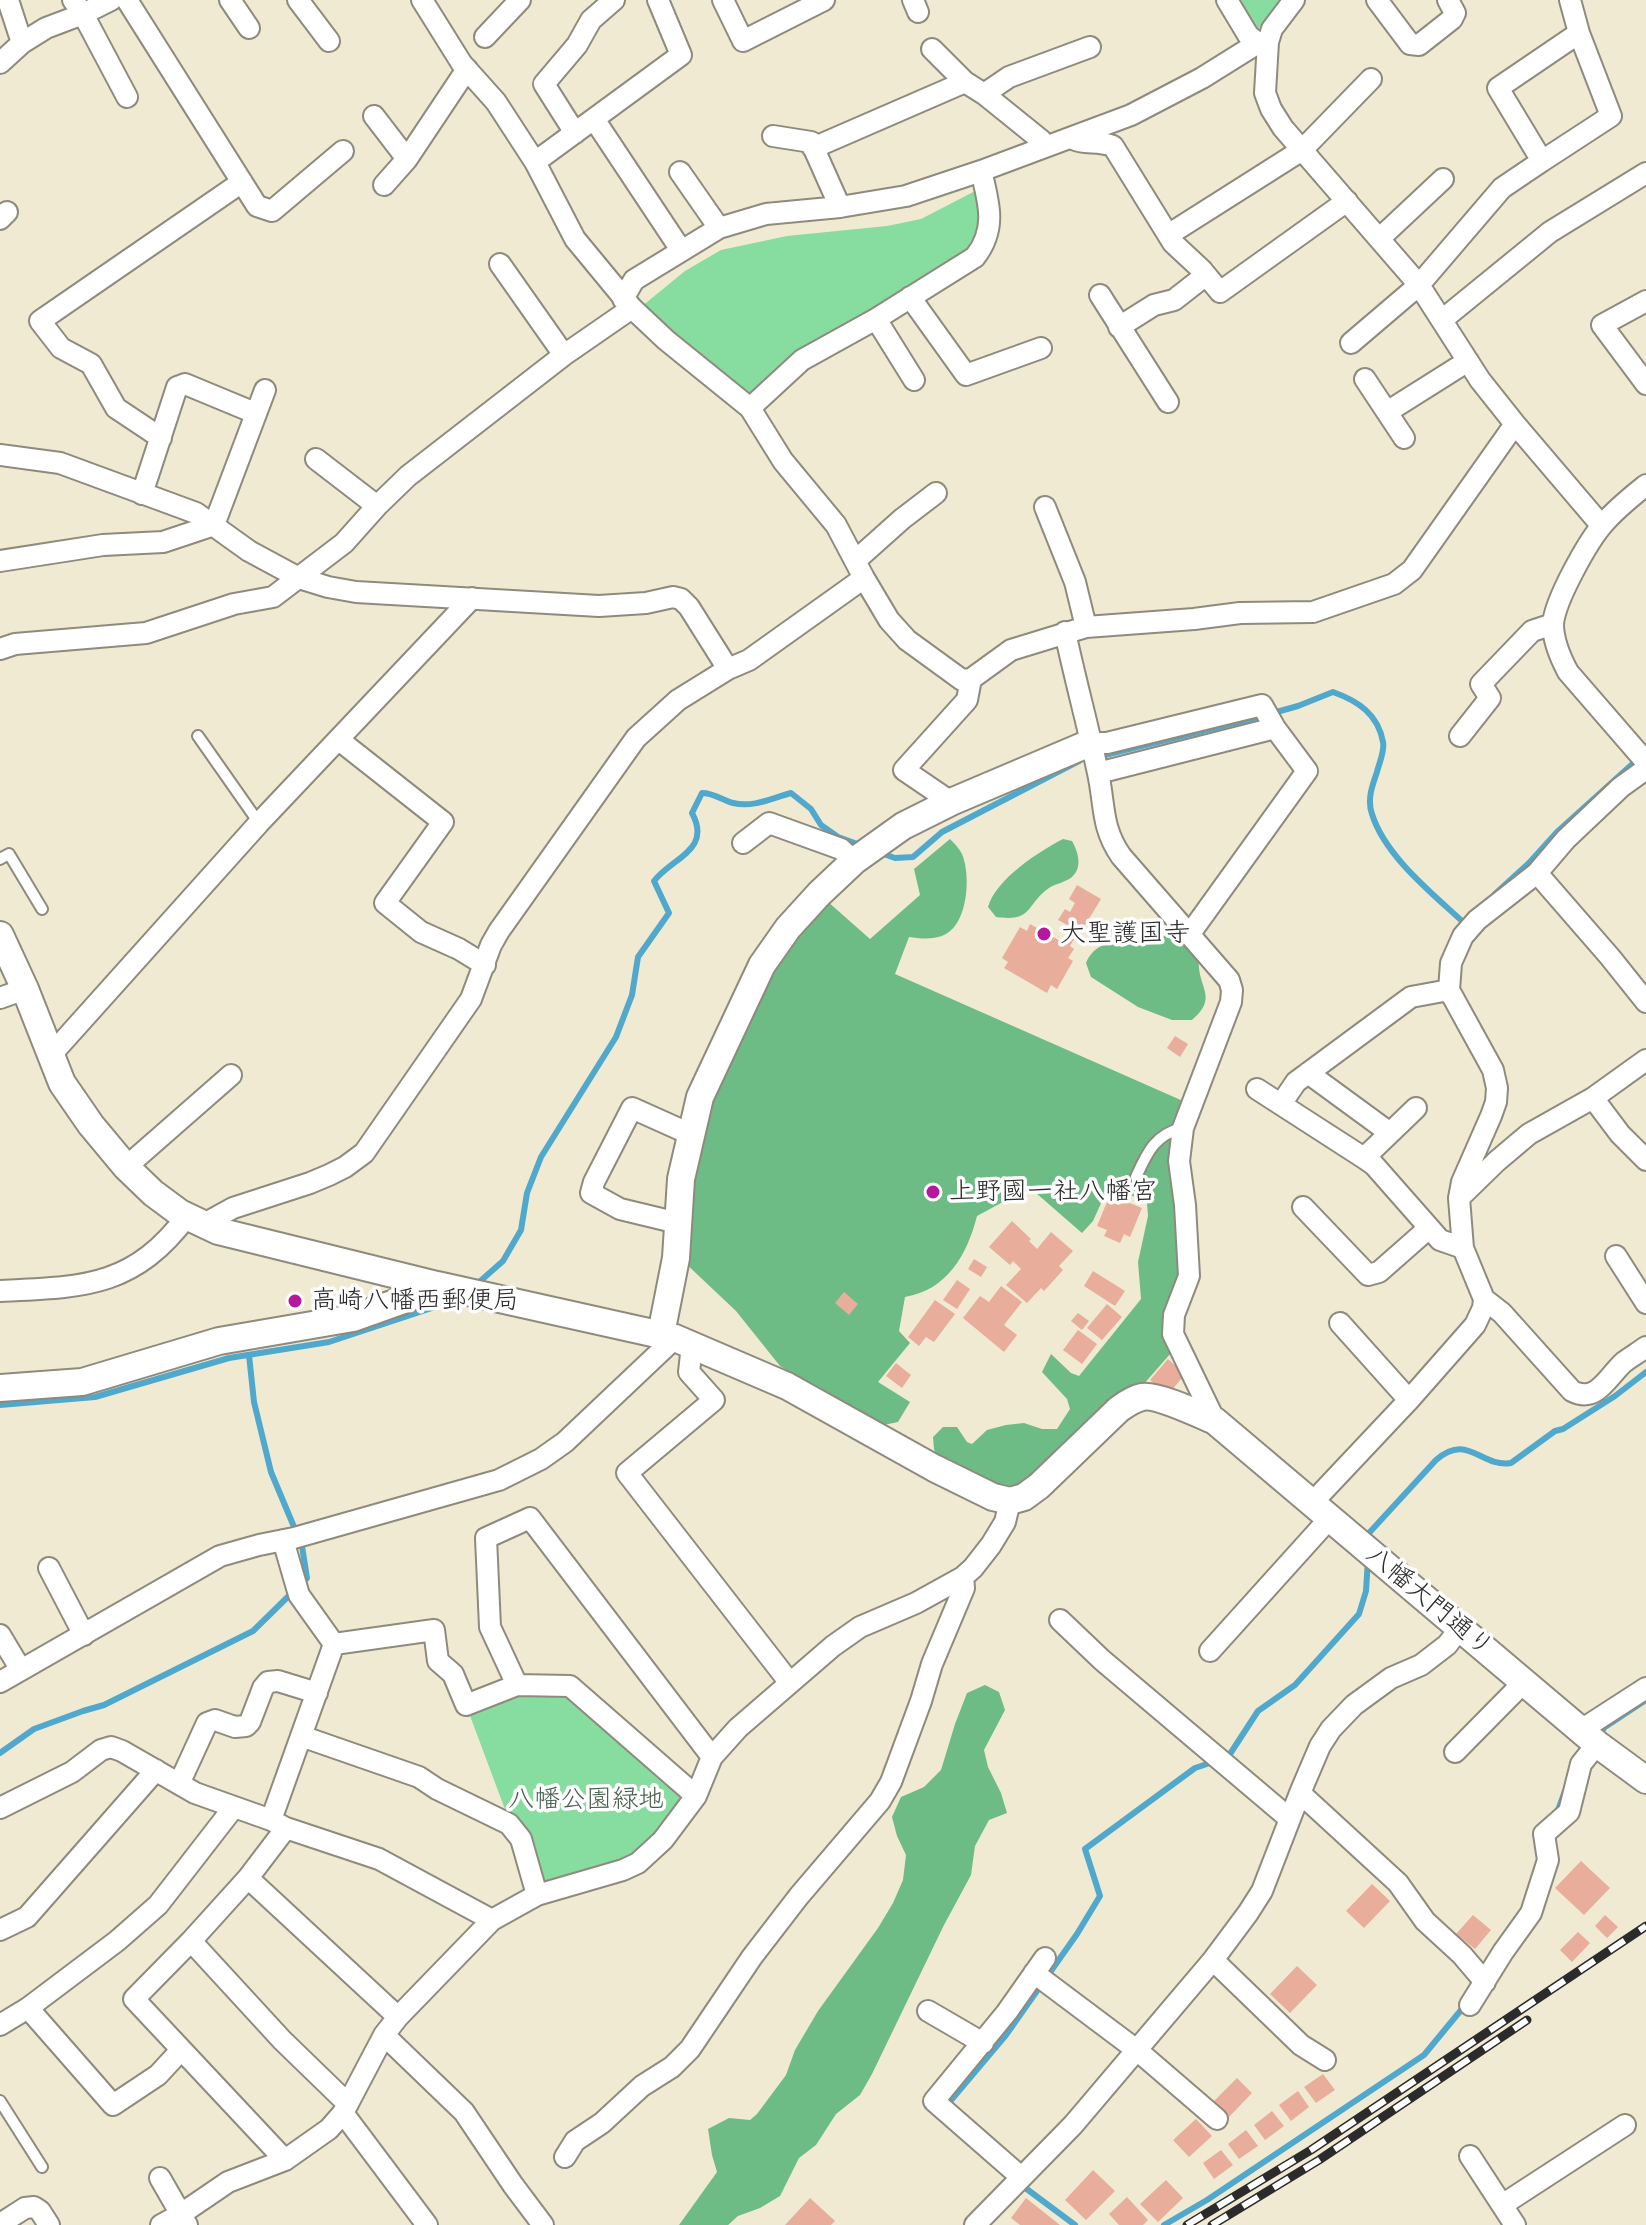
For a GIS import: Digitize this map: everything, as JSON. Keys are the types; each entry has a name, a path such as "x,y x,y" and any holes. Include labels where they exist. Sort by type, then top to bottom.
{"street":[{"path":"8,0 22,43"},
{"path":"0,63 22,43 78,7 111,0"},
{"path":"127,0 257,206 272,211 343,151"},
{"path":"230,0 249,28"},
{"path":"422,0 467,69 496,102 535,162 575,239 628,303 666,340 750,408 783,461 836,525 889,620 907,640 962,680 971,679 1011,650 1086,627 1240,613 1313,612 1394,584 1412,570 1515,424"},
{"path":"485,37 520,0"},
{"path":"575,133 545,88 545,80 577,45 591,20 614,0"},
{"path":"535,162 681,55 658,0"},
{"path":"723,0 743,41 824,0"},
{"path":"1227,0 1248,35 1263,43"},
{"path":"0,649 15,644 146,633 234,604 273,597 344,543 408,476 628,303 634,280 681,250 719,228 766,214 840,207 906,196 1131,115 1263,43 1294,0"},
{"path":"1377,0 1410,44 1415,45 1452,19 1455,13 1448,0"},
{"path":"1351,343 1419,285 1502,188 1611,116 1579,33 1570,0"},
{"path":"307,3 329,41"},
{"path":"78,7 127,97"},
{"path":"1542,161 1498,88 1579,33"},
{"path":"1263,43 1265,93 1277,119 1419,285 1480,380 1601,525"},
{"path":"984,94 1009,77 1090,47"},
{"path":"932,49 965,82 1041,140 1044,146"},
{"path":"384,185 407,159 467,69"},
{"path":"1168,235 1302,150 1371,79"},
{"path":"813,148 965,82"},
{"path":"374,116 407,159"},
{"path":"594,119 681,250"},
{"path":"773,136 811,142 840,207"},
{"path":"1069,137 1079,142 1102,142 1113,146 1173,243 1220,292 1347,201"},
{"path":"750,408 802,360 876,319 975,257 983,246 990,219 981,171"},
{"path":"680,172 719,228"},
{"path":"1442,320 1550,232 1646,173"},
{"path":"1380,238 1443,179"},
{"path":"161,438 116,408 91,364 61,348 40,321 242,182"},
{"path":"500,264 564,355"},
{"path":"1119,327 1154,305 1174,300 1206,275"},
{"path":"1100,295 1168,402"},
{"path":"910,297 966,375 1041,348"},
{"path":"1646,301 1602,325 1646,384"},
{"path":"876,319 914,380"},
{"path":"1387,412 1468,361"},
{"path":"1365,379 1404,438"},
{"path":"142,494 177,387 185,384 255,413"},
{"path":"214,525 265,390"},
{"path":"0,455 60,463 196,513 249,551 299,578 328,587 356,592 599,606 646,603 673,597 681,599 728,669"},
{"path":"316,459 377,506"},
{"path":"1646,485 1624,501 1601,525 1573,572 1557,606 1553,624 1559,655 1568,672 1646,762"},
{"path":"0,1291 66,1288 108,1280 157,1250 196,1220 310,1183 345,1167 364,1153 471,999 499,931 636,738 678,700 728,669 749,660 860,570 902,519 936,493"},
{"path":"1045,507 1075,582 1086,627"},
{"path":"0,561 103,545 163,542 214,525"},
{"path":"50,1056 259,823 472,598"},
{"path":"1460,736 1490,698 1481,684 1532,631 1553,624"},
{"path":"1065,632 1111,841 1229,980 1232,990 1231,1002 1183,1128 1179,1161 1189,1276 1174,1315 1173,1334 1215,1421"},
{"path":"951,802 904,770 967,700 971,679"},
{"path":"790,1683 627,1473 714,1400 689,1372 676,1339 676,1258 681,1179 690,1134 705,1085 762,965 788,928 819,894 854,861 903,826 951,802 1090,743 1107,743 1262,705 1307,771 1189,935"},
{"path":"1098,773 1275,728"},
{"path":"339,740 443,822 385,903 421,932 485,965"},
{"path":"1210,1651 1409,1400 1475,1325 1484,1299 1463,1248 1459,1198 1462,1182 1496,1102 1497,1088 1493,1070 1449,990 1451,963 1463,936 1477,920 1537,873 1566,839 1621,787 1646,769"},
{"path":"743,843 769,823 841,849 854,861"},
{"path":"1537,873 1646,1002"},
{"path":"0,935 62,1083 83,1115 126,1167 153,1193 180,1213 218,1231 676,1339 787,1386 934,1468 993,1497 1010,1501 1024,1497 1039,1486 1119,1409 1133,1400 1146,1396 1215,1421"},
{"path":"0,998 25,989"},
{"path":"1281,1104 1296,1082 1411,997 1449,990"},
{"path":"1459,1198 1529,1134 1593,1098 1646,1060"},
{"path":"1308,1073 1390,1133"},
{"path":"126,1167 231,1075"},
{"path":"1257,1089 1374,1165 1440,1240 1463,1248"},
{"path":"1593,1098 1620,1134 1646,1160"},
{"path":"678,1223 620,1209 591,1193 632,1108 690,1134"},
{"path":"1364,1158 1416,1108"},
{"path":"1303,1207 1368,1275 1379,1272 1429,1228"},
{"path":"1616,1256 1646,1303"},
{"path":"0,1388 82,1382 219,1341 353,1318 437,1285"},
{"path":"1484,1299 1502,1313 1579,1395 1597,1391 1623,1364 1646,1347"},
{"path":"1340,1323 1409,1400"},
{"path":"0,1682 220,1556 445,1497 499,1480 541,1459 580,1429 676,1339"},
{"name":"八幡大門通り","path":"1215,1421 1589,1737 1646,1780"},
{"path":"161,2225 184,2220 228,2182 285,2160 320,2136 345,2109 384,2035 398,2017 492,1920 537,1895 638,1863 663,1840 696,1796 712,1757 738,1728 833,1646 860,1627 916,1603 963,1577 991,1545 1005,1522 1010,1501"},
{"path":"517,1685 490,1627 486,1538 530,1518 712,1757"},
{"path":"283,1540 299,1595 334,1644"},
{"path":"49,1568 84,1635"},
{"path":"565,2157 575,2141 602,2123 642,2086 672,2067 690,2049 752,1957 880,1801 891,1782 932,1664 964,1588 963,1577"},
{"path":"1060,1620 1102,1660 1290,1819"},
{"path":"975,2225 1073,2125 1213,1960 1262,1891 1320,1746 1331,1729 1354,1705 1391,1678 1421,1665 1447,1645 1461,1627"},
{"path":"334,1644 434,1630 438,1661 453,1674 466,1705 517,1685 570,1686 696,1796"},
{"path":"0,1635 21,1670"},
{"path":"285,2160 134,1999 248,1878 278,1824 301,1736 334,1644"},
{"path":"179,1784 207,1723 215,1720 235,1727 246,1726 268,1682 278,1681 317,1693"},
{"path":"1455,1752 1524,1682"},
{"path":"1470,2005 1531,1913 1548,1860 1544,1834 1569,1812 1589,1737 1646,1688"},
{"path":"301,1736 419,1777 509,1824 521,1839 537,1895"},
{"path":"0,1808 72,1772 101,1750 111,1747 195,1793 379,1859 492,1920"},
{"path":"0,1930 27,1917 156,1770"},
{"path":"1300,1793 1398,1883 1425,1921 1462,1955 1485,1982"},
{"path":"0,2025 28,2008 117,1941 158,1905 234,1807"},
{"path":"248,1878 398,2017"},
{"path":"191,1941 345,2109 427,2225"},
{"path":"1213,1960 1301,2045 1325,2060"},
{"path":"1021,2177 934,2101 983,2043 1039,1965 1217,2119"},
{"path":"28,2008 113,2105 158,2075 181,2050"},
{"path":"928,2011 983,2043"},
{"path":"384,2035 464,2112 543,2225"},
{"path":"1502,2205 1625,2125"},
{"path":"1470,2156 1515,2225"},
{"path":"160,2178 184,2220"},
{"path":"0,2224 25,2208 34,2207 49,2225"}],"lane":[{"path":"198,736 259,823"},
{"path":"0,859 9,854 42,909"},
{"path":"1136,1177 1156,1140 1183,1128"},
{"path":"0,2101 42,2167"}],"green space":[{"path":"1234,0 1281,0 1255,33"},
{"path":"981,188 981,243 749,399 641,307 685,271 721,250 787,236 887,226 921,219"},
{"name":"上野國一社八幡宮","path":"950,839 965,863 966,897 959,919 942,936 909,937 895,974 1183,1101 1170,1141 1181,1267 1168,1333 1171,1353 1143,1385 1020,1486 997,1485 939,1461 933,1437 943,1427 957,1427 967,1442 972,1444 987,1430 1006,1425 1024,1423 1042,1429 1057,1429 1070,1409 1067,1399 1042,1372 1051,1354 1071,1373 1079,1376 1141,1299 1138,1262 1148,1216 1147,1203 1121,1190 1107,1190 1093,1221 1082,1233 1036,1193 1027,1189 977,1216 961,1257 944,1279 920,1293 905,1297 899,1331 910,1343 878,1382 910,1402 898,1422 879,1426 780,1366 736,1311 682,1260 690,1178 709,1100 769,970 827,901 870,939 920,895 914,869"},
{"path":"1063,839 1072,841 1078,855 1077,869 1072,877 1041,894 1023,915 996,917 988,907 1000,886 1030,859"},
{"path":"1175,930 1199,957 1206,998 1200,1012 1192,1020 1172,1020 1138,1007 1091,977 1086,963 1093,952 1103,945 1152,939"},
{"name":"八幡公園緑地","path":"517,1685 570,1686 696,1796 652,1852 537,1895 466,1705"},
{"path":"985,1685 999,1692 1005,1710 984,1750 1007,1813 989,1820 975,1846 971,1875 872,2074 860,2095 836,2114 816,2145 799,2158 780,2196 738,2216 728,2225 679,2225 717,2172 708,2129 729,2118 750,2120 757,2114 786,2075 795,2050 818,2011 893,1903 903,1880 906,1855 892,1817 901,1797 924,1787 941,1770 967,1693"}],"building":[{"path":"1077,885 1101,899 1070,946 1074,949 1068,958 1073,961 1057,989 1051,985 1047,993 1004,968 1008,962 1002,958 1020,927 1027,931 1030,924 1062,942 1071,927 1058,920 1065,909 1070,912 1075,903 1069,899"},
{"path":"1117,918 1129,926 1121,938 1109,929"},
{"path":"1175,1036 1188,1044 1180,1057 1167,1048"},
{"path":"1110,1195 1142,1208 1130,1237 1124,1234 1120,1243 1104,1236 1107,1230 1097,1226"},
{"path":"1012,1221 1037,1249 1051,1232 1073,1251 1059,1266 1063,1270 1044,1291 1041,1288 1027,1303 1006,1285 1021,1269 1013,1261 1010,1265 989,1247"},
{"path":"974,1259 987,1267 981,1277 968,1269"},
{"path":"1093,1271 1125,1291 1115,1306 1084,1286"},
{"path":"957,1280 970,1289 957,1309 943,1300"},
{"path":"1001,1286 1022,1302 1004,1325 1017,1335 1004,1352 963,1318 980,1296 989,1302"},
{"path":"844,1292 858,1304 849,1315 835,1303"},
{"path":"935,1300 955,1314 934,1342 926,1337 919,1346 908,1337"},
{"path":"1107,1304 1122,1317 1102,1340 1087,1328"},
{"path":"1078,1313 1089,1321 1082,1330 1071,1321"},
{"path":"1078,1330 1097,1344 1082,1364 1063,1350"},
{"path":"1168,1359 1185,1374 1168,1395 1150,1380"},
{"path":"896,1363 911,1375 902,1388 886,1376"},
{"path":"1581,1861 1610,1888 1584,1915 1555,1888"},
{"path":"1372,1884 1390,1901 1364,1928 1346,1911"},
{"path":"1473,1915 1491,1930 1475,1949 1456,1934"},
{"path":"1605,1915 1618,1927 1607,1938 1595,1926"},
{"path":"1578,1932 1590,1943 1572,1962 1560,1950"},
{"path":"1297,1966 1317,1985 1290,2013 1270,1994"},
{"path":"1323,2074 1335,2090 1316,2103 1304,2087"},
{"path":"1237,2078 1252,2093 1229,2117 1213,2102"},
{"path":"1298,2091 1309,2107 1291,2121 1279,2105"},
{"path":"1272,2111 1284,2126 1265,2140 1254,2125"},
{"path":"1196,2119 1212,2136 1189,2157 1173,2140"},
{"path":"1246,2130 1258,2146 1239,2159 1228,2144"},
{"path":"1221,2150 1233,2165 1214,2179 1203,2163"},
{"path":"1093,2170 1115,2191 1086,2220 1065,2200"},
{"path":"1166,2180 1183,2198 1158,2222 1140,2204"},
{"path":"1127,2197 1148,2220 1143,2225 1119,2225 1109,2214"},
{"path":"810,2198 835,2221 831,2225 785,2225"},
{"path":"1026,2198 1060,2225 1020,2225 1011,2218"}],"waterway":[{"path":"1097,757 1255,718 1333,692 1366,710 1380,732 1383,749 1370,798 1378,830 1387,845 1424,886 1463,922 1469,918"},
{"path":"1495,894 1557,832 1638,759"},
{"path":"878,852 895,858 913,857 942,832 1079,761"},
{"path":"477,1284 503,1261 521,1230 527,1193 541,1157 616,1037 632,995 638,957 669,913 654,881 694,844 697,826 692,813 702,793 733,803 748,804 791,793 811,809 821,825 838,837 863,846"},
{"path":"0,1405 95,1397 229,1358 329,1342 454,1298"},
{"path":"0,1753 34,1729 104,1705 253,1631 307,1578 302,1546 271,1472 254,1402 249,1355"},
{"path":"1369,1539 1369,1533 1447,1452 1466,1450 1491,1461 1511,1463 1555,1431 1615,1396 1646,1372"},
{"path":"1224,1758 1228,1757 1258,1711 1295,1685 1359,1614 1366,1591 1368,1559"},
{"path":"1596,1737 1605,1727 1646,1700"},
{"path":"947,2105 1006,2035 1100,1896 1085,1849 1195,1768 1213,1762"},
{"path":"1555,1813 1565,1791"},
{"path":"1164,2225 1207,2200 1424,2055 1466,2004"},
{"path":"1020,2184 1075,2225"}],"railway":[{"path":"1187,2225 1311,2150 1646,1926"},
{"path":"1212,2225 1319,2160 1527,2020"}],"place":[{"name":"大聖護国寺","path":"1044,934"},
{"name":"上野國一社八幡宮","path":"933,1192"},
{"name":"高崎八幡西郵便局","path":"295,1301"}]}
